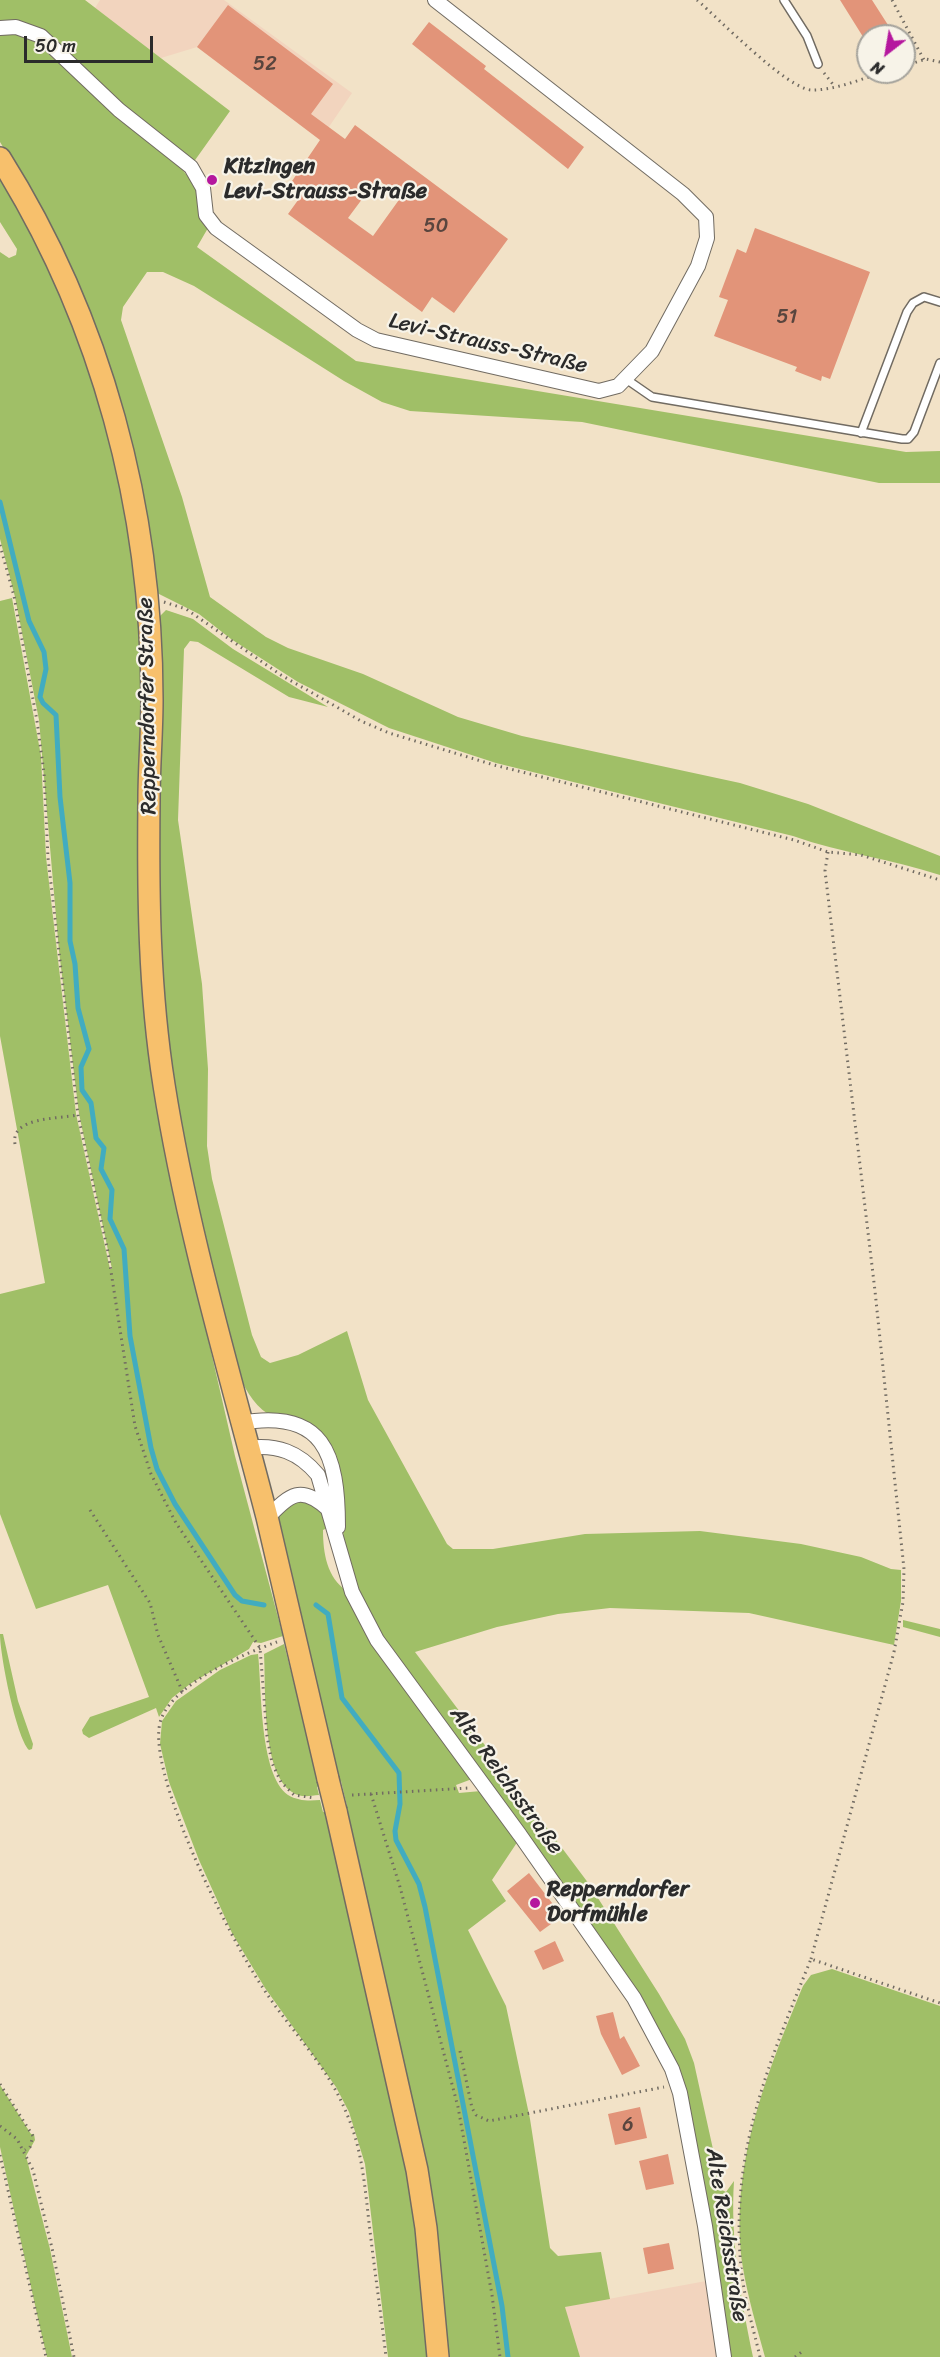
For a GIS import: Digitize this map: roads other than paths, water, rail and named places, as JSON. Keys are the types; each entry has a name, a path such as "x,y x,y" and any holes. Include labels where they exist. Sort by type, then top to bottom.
{"main road":[{"name":"Repperndorfer Straße","path":"0,158 36,218 57,262 96,360 118,425 136,509 148,597 152,699 149,796 151,961 164,1086 181,1172 240,1423 267,1518 334,1796 417,2169 429,2252 438,2357"}],"street":[{"name":"Levi-Strauss-Straße","path":"0,28 26,29 51,44 118,110 191,167 203,188 206,214 216,228 357,330 396,347 599,391 618,386 651,351 698,266 707,238 706,217 683,194 435,0"},
{"name":"Alte Reichsstraße","path":"240,1423 269,1418 289,1421 308,1430 320,1441 330,1457 336,1478 338,1538"},
{"name":"Alte Reichsstraße","path":"247,1448 264,1446 285,1449 301,1458 318,1475 352,1592 376,1640 484,1786 634,1998 672,2069 677,2084 705,2226 724,2357"},
{"path":"267,1518 285,1500 305,1494 315,1497 328,1509"}],"lane":[{"path":"784,0 807,36 818,64"},
{"path":"861,433 907,312 913,303 924,297 940,302"},
{"path":"626,380 652,397 902,440 911,437 940,363"}],"waterway":[{"path":"0,502 29,621 44,652 46,669 40,697 56,715 60,797 70,883 70,941 75,964 78,1008 89,1049 81,1067 82,1090 91,1103 96,1138 104,1148 101,1169 112,1190 110,1219 124,1249 130,1336 151,1448 157,1469 175,1504 235,1595 242,1601 264,1605"},
{"path":"316,1605 328,1614 342,1698 399,1773 400,1804 395,1831 396,1840 419,1884 425,1907 502,2306 508,2357"}],"place":[{"name":"Kitzingen Levi-Strauss-Straße","path":"212,180"},
{"name":"Repperndorfer Dorfmühle","path":"535,1903"}]}
